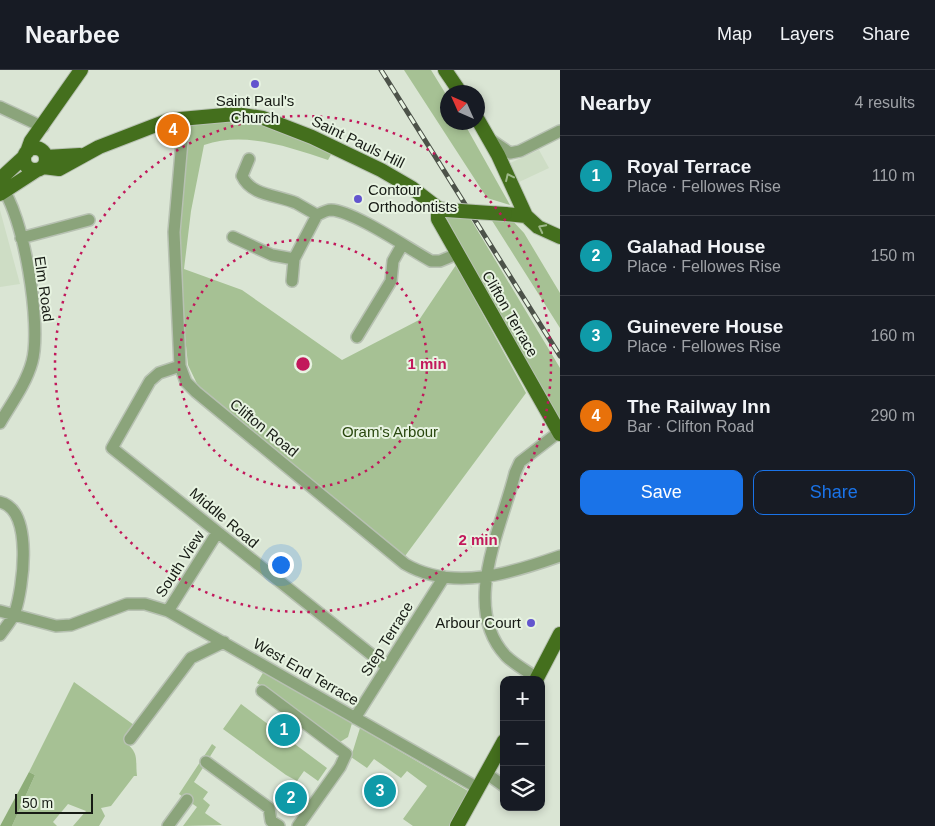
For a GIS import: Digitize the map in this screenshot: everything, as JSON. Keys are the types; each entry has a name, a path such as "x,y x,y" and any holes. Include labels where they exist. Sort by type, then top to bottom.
{"main road":[{"path":"1,188 26,154 31,141 43,128 81,70"},
{"path":"445,70 455,85"},
{"name":"Saint Pauls Hill","path":"26,154 32,148 42,161 59,169 86,154 154,125 184,118 236,114 263,118 312,137 381,170 412,188 442,209"},
{"path":"42,161 40,138 43,128"},
{"path":"484,130 526,216 538,227 560,237"},
{"path":"26,154 27,167 42,161"},
{"path":"1,188 42,161"},
{"path":"442,209 526,216"},
{"name":"Clifton Terrace","path":"442,209 438,219 559,433"},
{"path":"539,676 560,634"},
{"path":"456,826 500,748"}],"street":[{"path":"0,107 43,128"},
{"name":"Clifton Road","path":"184,118 174,232 180,366 186,382 405,564 416,570 444,577 485,576 508,572 560,556"},
{"path":"490,140 510,153 520,151 560,131"},
{"path":"248,159 242,176 246,184 254,189 296,203 317,215"},
{"name":"Elm Road","path":"0,423 32,364 35,346 33,300 22,238 1,188"},
{"path":"292,281 294,259 317,215 330,210 341,212 378,230 432,260 440,262 457,254"},
{"path":"22,238 89,220"},
{"path":"233,237 272,255 294,259"},
{"path":"357,337 391,280 393,261 402,245"},
{"name":"Middle Road","path":"180,366 159,373 150,380 112,448 387,666"},
{"path":"533,676 513,662 499,645 487,615 485,576 515,473 520,462 559,433"},
{"path":"0,502 8,504 17,516 24,548 21,582 14,614 0,635"},
{"name":"South View","path":"168,611 217,533"},
{"name":"Step Terrace","path":"355,718 444,577"},
{"name":"West End Terrace","path":"0,611 51,625 71,625 112,608 127,604 145,604 168,611 478,788"},
{"path":"130,739 191,658 224,642"},
{"path":"262,691 346,754 340,768 298,826"},
{"path":"206,762 269,808 272,824"},
{"path":"486,774 500,783"},
{"path":"168,826 186,800"}],"shaded area":[{"path":"539,150 549,168 517,183 508,164"},
{"path":"0,210 20,284 0,287"}],"green space":[{"path":"404,70 431,70 440,85 440,126"},
{"name":"Oram's Arbour","path":"237,116 258,121 333,151 328,160 298,150 251,140 220,141 204,145 191,211 184,269 242,290 342,360 419,320 456,265 526,393 405,556 199,388 188,365 178,267 177,229 187,123"},
{"path":"443,130 468,130 510,205 487,198"},
{"path":"446,217 470,218 560,368 560,420 550,407"},
{"path":"491,219 511,219 524,233 560,293 560,328"},
{"path":"264,671 352,723 348,737 340,742 257,683"},
{"path":"74,682 134,725 124,741 135,753 137,776 134,776 111,806 101,808 105,816 99,826 73,826 86,811 68,804 53,822 57,826 12,826 35,775 29,772"},
{"path":"241,704 327,768 318,781 304,771 297,781 286,775 223,729"},
{"path":"360,728 468,791 449,826 413,826 403,819 427,786 407,771 401,778 374,759 367,768 351,757"},
{"path":"212,744 216,747 194,782 208,792 203,799 210,805 205,813 222,825 183,826 197,807 179,794"},
{"path":"29,772 35,775 12,826 0,826"}],"railway":[{"path":"381,70 560,356"}],"place":[{"name":"Saint Paul's Church","path":"255,84"},
{"name":"The Railway Inn","path":"173,130"},
{"name":"Contour Orthodontists","path":"358,199"},
{"name":"Arbour Court","path":"531,623"},
{"name":"Royal Terrace","path":"284,730"},
{"name":"Guinevere House","path":"380,791"},
{"name":"Galahad House","path":"291,798"}]}
